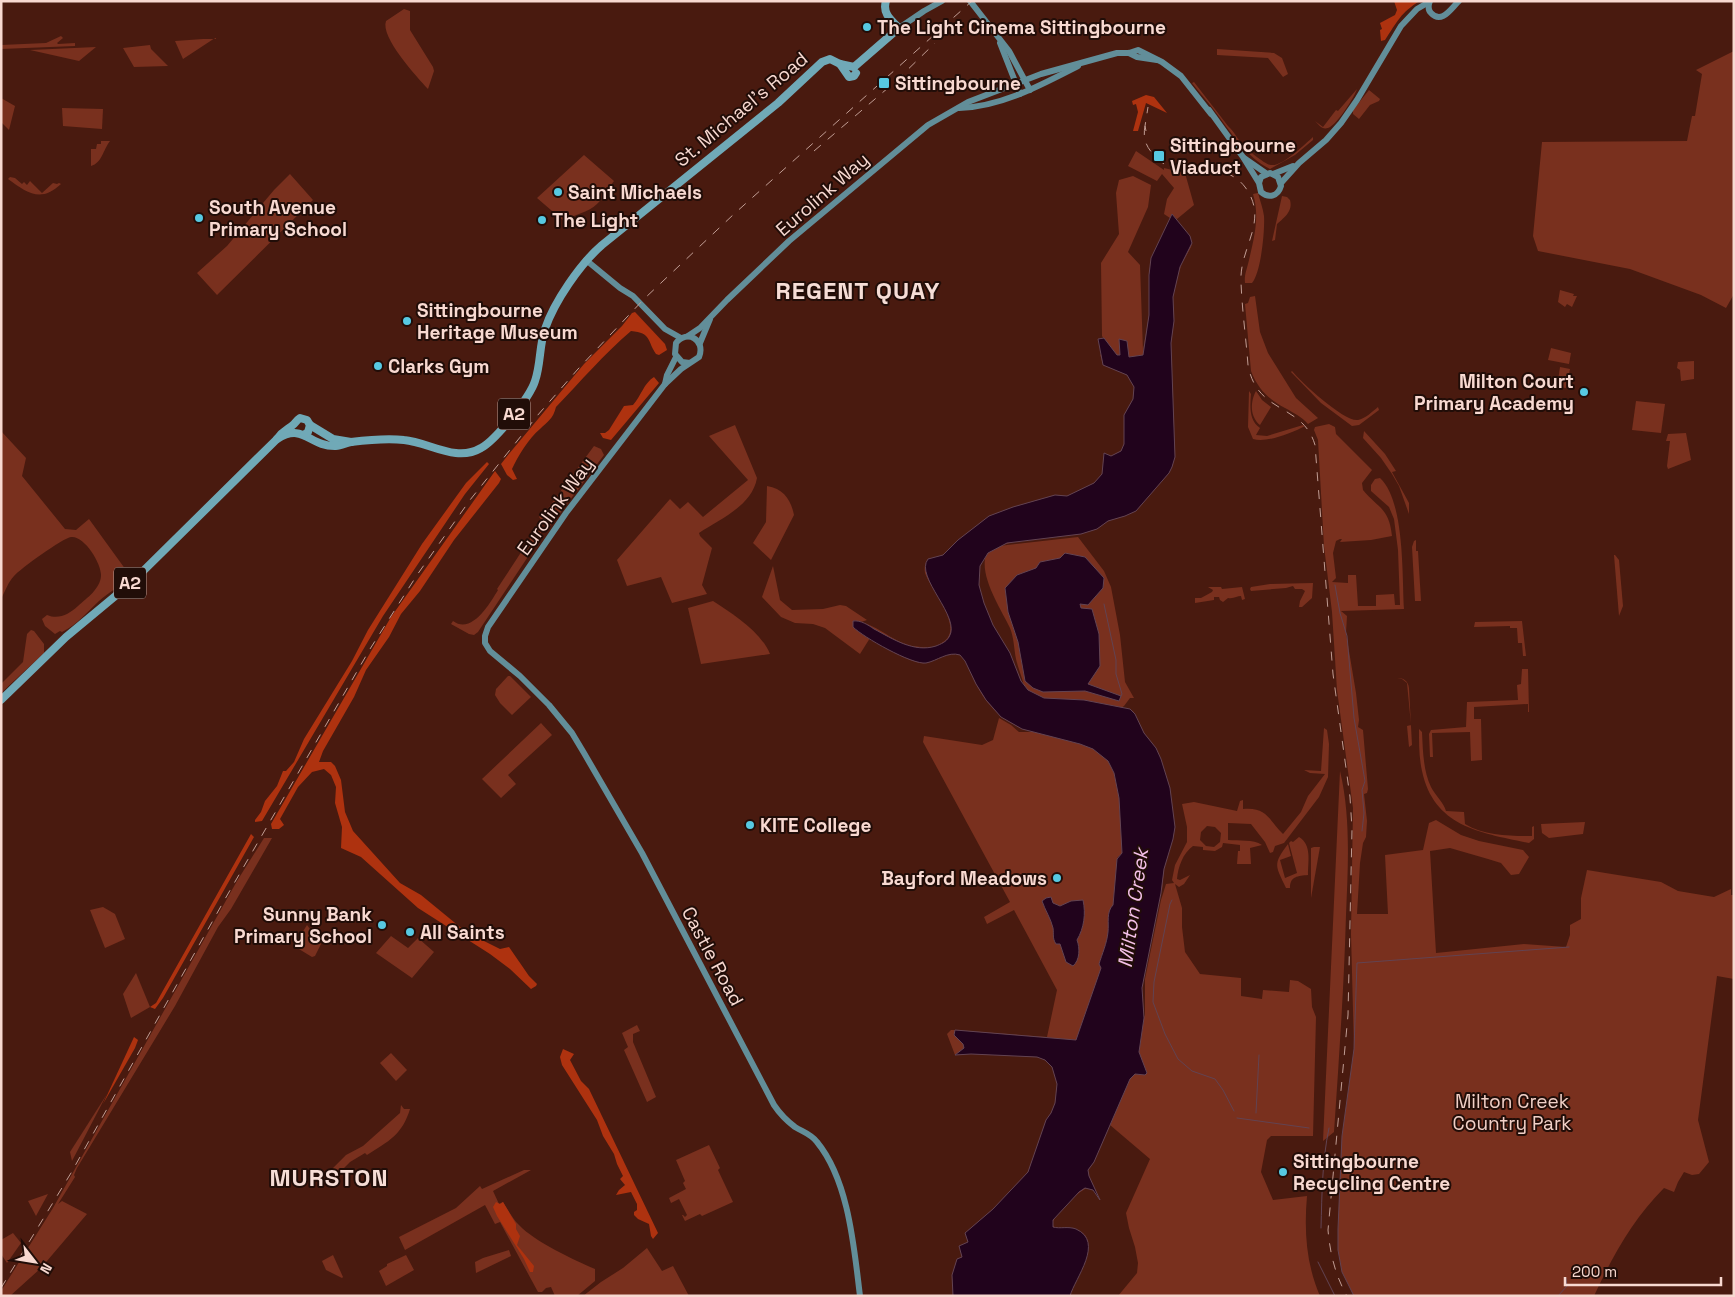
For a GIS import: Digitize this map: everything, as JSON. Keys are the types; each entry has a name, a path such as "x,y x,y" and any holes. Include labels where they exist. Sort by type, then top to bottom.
{"main road":[{"path":"886,1 885,12 899,28 942,1"},
{"path":"970,1 1009,51 1030,90"},
{"path":"1429,1 1429,10 1434,15 1440,17 1444,16 1459,1"},
{"path":"1086,62 1117,53 1128,53 1137,57 1157,60 1180,76 1196,94 1243,157 1259,183 1261,192 1270,196 1278,193 1281,183 1299,163 1326,140 1341,123 1357,100 1401,26 1416,9 1429,1"},
{"path":"1449,1 1449,10"},
{"path":"1410,16 1429,10"},
{"path":"887,40 892,20"},
{"name":"St. Michael's Road","path":"310,425 333,439 354,442 404,440 450,453 470,452 481,448 493,437 529,394 535,382 540,364 543,336 552,311 586,260 778,103 822,62 830,60 853,69 899,28"},
{"path":"999,40 1002,52 1014,75 1020,94"},
{"name":"Eurolink Way","path":"684,337 700,328 714,312 790,241 928,125 975,99 1015,83 1066,66 1086,62"},
{"name":"Eurolink Way","path":"958,108 985,105 1020,94 1086,62"},
{"path":"1243,157 1278,177 1281,183"},
{"path":"1259,183 1261,177 1285,170 1299,163"},
{"path":"586,260 620,288 633,296 665,329 674,346 676,357 682,362 690,363 699,357 700,343 695,338 684,337 665,329"},
{"name":"Eurolink Way","path":"700,343 714,312"},
{"path":"674,346 684,337"},
{"name":"Eurolink Way","path":"665,384 667,375 676,357"},
{"name":"Eurolink Way","path":"490,651 485,643 488,627 566,513 665,384 690,363"},
{"path":"298,431 296,420 302,418 307,420 310,425"},
{"name":"A2","path":"1,700 66,637 131,582 277,439 282,431 310,430 310,425"},
{"name":"St. Michael's Road","path":"298,431 321,444 338,446 354,442"},
{"name":"Castle Road","path":"490,651 525,681 549,705 572,733 642,854 774,1106 786,1120 817,1141 829,1161 840,1184 846,1210 860,1296"}],"green space":[{"path":"404,9 410,11 410,30 433,67 434,71 428,89 416,76 388,37 386,21"},
{"path":"61,36 63,38 58,44 75,43 75,46 1,49 1,45 46,43"},
{"path":"215,38 183,59 175,41"},
{"path":"150,45 151,49 168,66 134,67 123,48"},
{"path":"96,47 79,61 30,50"},
{"path":"1217,49 1274,53 1282,58 1288,74 1283,77 1268,58 1217,55"},
{"path":"1734,51 1734,294 1726,308 1701,295 1630,269 1538,251 1533,236 1542,142 1687,141 1692,116 1695,116 1702,74 1696,70"},
{"path":"1194,82 1243,145 1258,158 1271,165 1276,165 1293,154 1313,137 1313,140 1295,155 1270,169 1253,158 1239,143 1192,83"},
{"path":"1357,89 1345,110 1332,126 1324,128 1315,121 1323,127 1336,110 1338,111"},
{"path":"1369,90 1380,99 1370,105 1359,119 1353,114 1353,110"},
{"path":"1,98 15,106 9,130 1,122"},
{"path":"62,108 103,109 102,129 63,126"},
{"path":"101,141 110,141 98,162 91,166 91,149 96,149 97,144 101,144"},
{"path":"1136,151 1164,170 1164,168 1185,173 1194,205 1177,219 1172,215 1170,218 1164,214 1167,199 1174,188 1162,174 1157,181 1128,166"},
{"path":"584,155 614,181 597,204 564,221 566,223 537,198"},
{"path":"290,174 313,200 217,295 197,273 227,246 274,190"},
{"path":"1133,176 1151,185 1148,207 1128,252 1140,265 1143,351 1149,315 1149,267 1154,286 1143,355 1140,359 1117,360 1102,336 1101,263 1119,234 1116,193 1119,180"},
{"path":"10,177 27,185 30,181 42,193 53,183 61,184 47,193 34,194 8,179"},
{"path":"1258,193 1264,216 1262,251 1255,278 1252,283 1245,283 1245,275 1256,227 1253,194"},
{"path":"1282,196 1287,197 1291,204 1288,214 1277,224 1275,240 1272,241"},
{"path":"1190,236 1191,247 1181,264"},
{"path":"1178,276 1173,297 1174,321 1171,343 1175,457 1169,473 1136,511 1108,521 1097,529 1081,534 1017,541 999,546 1078,537 1104,571 1111,587 1120,635 1125,682 1134,698 1130,698 1121,708 1133,711 1144,733 1156,748 1170,788 1174,833 1164,869 1162,890 1143,778 1025,707 960,553 1102,515","holes":["986,555 985,563 988,582 1010,628 1024,686 1010,654 994,630 981,596 979,574 981,563"]},
{"path":"1560,290 1577,296 1572,307 1567,304 1565,307 1558,302"},
{"path":"1255,296 1260,332 1268,353 1296,398 1318,418 1308,424 1269,397 1260,388 1251,371 1245,304 1248,303 1250,297"},
{"path":"1551,348 1571,353 1569,364 1548,360"},
{"path":"1100,354 1109,363 1130,369 1157,458 964,545 991,688 1103,721 1132,850 1122,853 1117,858 1118,1032 953,1296 952,1275 957,1259 962,1257 959,1246 968,1242 965,1233 993,1209 1028,1172 1046,1120 1055,1103 1057,1084 1052,1067 1045,1060 1037,1057 955,1055 947,1034 951,1030 955,1030 1047,1037 1057,990 1014,910 987,924 984,917 1010,902 923,742 924,736 982,745 993,740 999,718 1019,732 1033,732 1014,725 998,714 985,699 973,679 967,664 960,655 951,654 926,663 920,663 897,654 870,638 860,654 825,628 813,624 795,623 781,617 762,597 773,566 780,600 792,610 846,606 867,620 861,622 904,644 927,647 941,644 949,636 949,618 925,573 928,559 943,555 958,540 989,516 1055,495 1067,496 1094,483 1102,474 1104,453 1111,456 1121,451 1124,444 1124,415 1133,399 1134,387 1127,375 1103,365"},
{"path":"1694,361 1694,379 1681,381 1680,370 1677,368 1678,362"},
{"path":"1560,367 1570,369 1566,388 1557,387"},
{"path":"1292,371 1304,384 1343,415 1358,420 1369,415 1378,407 1379,410 1359,425 1352,426 1321,403"},
{"path":"1249,391 1251,394 1252,417 1260,428 1256,435 1267,436 1305,426 1287,434 1265,440 1253,439 1248,427"},
{"path":"1256,391 1262,400 1271,407 1260,425 1254,418 1252,409"},
{"path":"1636,401 1665,404 1661,433 1632,430"},
{"name":"Milton Creek Country Park","path":"1329,424 1335,427 1336,434 1372,470 1362,483 1363,490 1386,514 1392,536 1371,540 1340,542 1342,539 1340,539 1336,541 1333,553 1336,578 1332,582 1348,583 1348,575 1356,575 1358,606 1376,606 1376,595 1394,594 1395,605 1400,605 1398,550 1394,519 1389,507 1371,491 1371,485 1375,479 1380,478 1388,489 1394,504 1401,540 1404,609 1341,611 1347,616 1346,633 1356,693 1358,727 1363,730 1368,789 1367,793 1364,794 1367,821 1366,837 1363,843 1360,863 1357,914 1388,914 1385,855 1423,850 1429,823 1436,820 1461,835 1479,841 1523,850 1529,857 1519,874 1511,875 1501,863 1488,859 1450,848 1430,851 1436,953 1524,944 1566,947 1570,935 1570,925 1581,919 1581,898 1587,870 1661,882 1678,891 1714,897 1731,889 1731,895 1734,895 1734,979 1717,976 1698,1120 1709,1162 1699,1174 1692,1175 1684,1172 1674,1192 1664,1188 1653,1200 1624,1239 1594,1296 1354,1296 1342,1272 1338,1250 1338,1229 1342,1136 1354,1049 1351,934 1353,808 1337,690 1332,612 1324,546 1318,440 1314,430 1315,427"},
{"path":"735,425 757,478 754,488 742,504 699,533 712,548 702,585 707,594 672,603 661,577 627,586 617,560 670,499 680,509 688,502 703,517 748,480 709,436"},
{"path":"1,431 26,458 22,476 65,529 76,530 89,519 131,577 103,598 72,626 55,634 45,626 42,619 47,615 56,617 64,615 75,609 96,589 100,581 101,571 86,545 71,537 51,548 18,572 10,581 1,599"},
{"path":"1364,431 1385,454 1396,471 1392,472 1409,503 1409,514 1399,486 1381,458 1363,438"},
{"path":"1686,433 1691,460 1668,469 1670,441 1666,441 1668,434"},
{"path":"594,446 601,449 604,455 548,529 539,517 541,514 543,515"},
{"path":"767,486 773,487 786,496 794,515 771,560 753,543 766,522"},
{"path":"538,525 541,528 541,537 478,632 474,635 469,634 451,624 453,621 467,624 480,616"},
{"path":"1416,540 1421,601 1415,601 1412,547"},
{"path":"1614,555 1619,560 1623,606 1619,616"},
{"path":"1313,583 1312,598 1302,607 1299,607 1300,601 1305,591 1302,589 1295,589 1293,586 1251,591 1250,589 1251,587 1270,584"},
{"path":"1208,587 1221,587 1222,589 1242,587 1245,599 1242,600 1240,596 1228,598 1223,602 1219,597 1214,597 1214,600 1195,603 1195,598 1201,598 1212,592 1213,590"},
{"path":"713,601 753,631 766,646 770,654 701,664 688,608"},
{"path":"1522,621 1526,656 1523,656 1522,643 1518,643 1517,628 1510,628 1510,626 1474,627 1475,622"},
{"path":"31,630 34,631 44,644 44,653 1,693 1,684 23,662 27,634"},
{"path":"1522,669 1528,669 1529,712 1528,704 1474,707 1474,719 1481,719 1482,760 1471,761 1470,732 1432,733 1433,757 1430,757 1429,734 1431,730 1466,727 1467,702 1518,700 1517,685 1521,684"},
{"path":"508,676 531,697 512,715 495,695 496,689"},
{"path":"1402,679 1408,683 1411,724 1407,683"},
{"path":"541,723 552,735 508,775 516,784 501,798 482,779"},
{"path":"1411,725 1412,745 1409,747 1407,726"},
{"path":"1324,728 1327,730 1329,744 1328,777 1319,797 1284,843 1275,846 1273,852 1270,853 1265,842 1251,824 1228,823 1228,840 1250,841 1262,845 1250,848 1251,864 1237,864 1240,845 1223,843 1222,847 1215,851 1203,850 1203,847 1193,846 1186,852 1177,879 1180,880 1190,875 1184,884 1179,887 1175,884 1182,908 1185,952 1200,974 1241,978 1241,996 1262,999 1263,990 1289,992 1290,980 1298,981 1311,989 1312,1007 1316,1017 1313,1136 1271,1136 1267,1140 1261,1172 1273,1200 1307,1196 1307,1247 1315,1284 1320,1296 1118,1296 1137,1273 1138,1263 1126,1213 1150,1159 1110,1125 1094,1162 1088,1170 1100,1200 1095,1192 1089,1188 1085,1189 1068,1203 1052,1224 1055,1228 1073,1229 1083,1234 1088,1241 1088,1251 1070,1296 976,1296 1145,972 1142,988 1144,1017 1145,1015 1145,979 1161,900 1166,884 1174,883 1172,880 1175,865 1187,842 1187,827 1182,804 1194,802 1237,811 1240,801 1243,800 1243,809 1262,812 1283,834 1301,812 1308,796 1325,774 1310,773 1304,770 1321,771","holes":["1207,826 1215,827 1221,833 1220,842 1214,847 1206,846 1200,840 1201,832"]},
{"path":"1419,729 1422,732 1428,781 1446,811 1464,812 1465,824 1489,833 1532,836 1532,827 1534,826 1534,839 1529,843 1477,831 1448,816 1428,790 1421,766"},
{"path":"1340,771 1346,806 1348,842 1344,969 1334,1132 1323,1141"},
{"path":"1585,822 1583,834 1549,838 1542,833 1541,824"},
{"path":"1299,837 1308,849 1308,875 1295,877 1291,881 1290,888 1286,888 1278,870 1278,861 1288,844 1291,856 1280,860 1285,878 1297,873 1289,843"},
{"path":"264,838 272,838 231,909 218,927 175,1006 77,1168 75,1177 58,1204 62,1201 87,1214 41,1268 10,1296 1,1296 1,1291 53,1208 237,881"},
{"path":"1320,847 1311,898 1311,848"},
{"path":"103,907 115,914 125,939 105,948 90,910"},
{"path":"307,925 321,944 315,956 312,957 294,946"},
{"path":"391,936 408,948 418,938 434,952 412,978 376,953"},
{"path":"136,973 150,1007 131,1018 123,994"},
{"path":"637,1025 640,1031 633,1034 633,1042 656,1097 647,1102 624,1050 628,1047 622,1033"},
{"path":"391,1053 407,1070 396,1081 380,1063"},
{"path":"107,1094 72,1161 70,1152"},
{"path":"401,1105 404,1109 410,1109 399,1131 375,1150 367,1155 365,1153 350,1162 337,1175 332,1169 346,1155 363,1146 400,1113"},
{"path":"709,1145 733,1202 702,1216 700,1214 685,1221 682,1215 685,1217 687,1215 679,1199 671,1203 669,1198 686,1189 683,1183 685,1181 676,1160"},
{"path":"524,1170 531,1170 493,1191 499,1204 503,1202 519,1225 535,1238 595,1269 595,1281 577,1296 555,1296 551,1287 538,1292 500,1222 495,1224 485,1205 405,1250 399,1237 456,1208 480,1186 482,1189"},
{"path":"48,1194 36,1216 28,1201"},
{"path":"13,1233 21,1243 7,1263 1,1254 1,1240"},
{"path":"647,1248 662,1271 673,1266 689,1296 583,1296 623,1268"},
{"path":"509,1250 511,1256 476,1273 475,1262"},
{"path":"333,1255 342,1278 326,1270 322,1261"},
{"path":"406,1255 414,1270 386,1286 379,1271 387,1266 387,1264"}],"shaded area":[{"path":"1394,1 1420,1 1404,13 1385,40 1381,41 1380,30 1382,29 1380,23 1395,15 1397,10"},
{"path":"1146,95 1154,97 1167,113 1146,103 1138,131 1133,131 1138,112 1136,104 1133,105 1132,101"},
{"path":"635,312 665,344 667,350 659,355 656,354 646,336 631,331 602,358 556,407 550,419 528,442 512,469 517,479 513,480 507,475 501,464 584,364"},
{"path":"654,377 659,383 611,440 603,438 600,433 605,433 609,430 624,406 633,405"},
{"path":"487,462 489,464 465,494 383,616 262,821 255,822 265,801 277,786 283,771 286,771 294,762 304,739 352,661 368,630 422,544 466,483"},
{"path":"495,471 501,479 499,483 454,540 420,591 401,614 389,637 366,670 354,697 323,751 319,762 331,762 335,766 341,780 345,812 353,831 400,883 421,895 460,927 500,949 509,947 529,976 537,984 531,989 510,969 490,954 418,908 361,857 341,848 342,827 335,803 336,787 331,775 324,769 312,772 298,787 280,819 284,825 279,829 272,829 271,824 391,617"},
{"path":"251,834 254,837 163,998 155,1009 150,1007 156,1003"},
{"path":"134,1037 138,1040 135,1048 103,1104"},
{"path":"563,1049 574,1054 570,1060 581,1081 589,1089 658,1233 653,1239 649,1224 634,1215 634,1212 637,1210 637,1204 631,1192 616,1195 625,1185 620,1179 623,1176 597,1120 562,1065 560,1057"},
{"path":"496,1202 500,1204 503,1202 516,1224 516,1229 520,1236 517,1245 534,1266 533,1272 530,1272 497,1216 493,1207"}],"water":[{"name":"Milton Creek","path":"1172,214 1190,236 1192,243 1180,267 1173,297 1174,321 1171,343 1175,457 1169,473 1136,511 1108,521 1097,529 1081,534 1007,543 988,553 980,566 979,585 993,625 1010,653 1021,681 1028,690 1044,698 1084,700 1130,709 1135,714 1144,733 1156,748 1161,759 1170,788 1175,827 1164,869 1142,988 1144,1018 1139,1052 1147,1073 1145,1075 1135,1074 1130,1079 1094,1162 1088,1170 1100,1200 1093,1190 1085,1188 1053,1220 1053,1227 1076,1229 1084,1235 1088,1242 1086,1261 1070,1296 953,1296 952,1275 957,1259 962,1257 959,1246 968,1242 965,1233 993,1209 1028,1172 1046,1120 1055,1103 1057,1084 1052,1067 1045,1060 1037,1057 955,1055 964,1048 963,1044 954,1035 955,1030 1076,1040 1101,968 1099,964 1106,944 1109,914 1113,905 1117,859 1122,853 1119,798 1114,773 1108,761 1093,749 1022,729 1001,717 986,700 960,655 951,654 926,663 910,660 888,650 858,632 853,627 853,621 864,623 896,641 920,648 928,648 943,643 949,637 951,629 949,619 927,576 925,567 928,559 943,555 958,540 989,516 1055,495 1067,496 1094,483 1102,474 1104,453 1111,456 1121,451 1124,444 1124,415 1133,399 1134,387 1127,375 1103,365 1098,339 1104,338 1117,355 1120,355 1119,339 1127,341 1129,357 1143,355 1149,315 1151,258"},
{"path":"1065,553 1085,557 1104,578 1103,588 1088,605 1080,604 1081,608 1092,609 1099,634 1100,666 1088,684 1121,696 1119,701 1085,691 1043,692 1033,688 1025,681 1018,642 1008,612 1005,588 1017,575 1036,568 1040,562 1060,558"},
{"path":"1051,897 1053,903 1060,906 1071,901 1083,900 1084,921 1077,940 1079,947 1078,957 1073,966 1066,962 1060,944 1056,944 1054,940 1053,928 1042,901"}],"waterway":[{"path":"1335,585 1340,613 1347,636 1354,718 1365,781 1362,790 1364,813 1362,831"},
{"path":"1104,604 1116,660 1116,674 1121,696"},
{"path":"1172,900 1154,982 1153,1002 1165,1034 1178,1059 1192,1071 1215,1079 1234,1111"},
{"path":"1354,1296 1342,1272 1338,1250 1338,1229 1342,1136 1354,1049 1357,963 1569,947"},
{"path":"1256,1113 1259,1055"},
{"path":"1237,1118 1309,1128"},
{"path":"1321,1228 1322,1190 1329,1128"},
{"path":"1318,1262 1335,1296"},
{"path":"1558,1296 1567,1286 1566,1278"}],"railway":[{"path":"1,1288 71,1173 225,899 370,649 417,575 470,500 537,416 644,299 734,214 972,1"},
{"path":"814,151 895,82 935,43"},
{"path":"1146,131 1148,107"},
{"path":"1145,126 1146,144 1163,163 1176,168 1207,169 1228,174 1245,187 1252,199 1255,211 1254,223 1244,257 1241,282 1248,365 1253,381 1261,393 1301,422 1309,432 1315,445 1333,674 1350,797 1352,829 1348,1015 1328,1230 1334,1264 1347,1296"}],"place":[{"name":"The Light Cinema Sittingbourne","path":"867,27"},
{"name":"Sittingbourne","path":"884,83"},
{"name":"Sittingbourne Viaduct","path":"1159,156"},
{"name":"Saint Michaels","path":"558,192"},
{"name":"South Avenue Primary School","path":"199,218"},
{"name":"The Light","path":"542,220"},
{"name":"Sittingbourne Heritage Museum","path":"407,321"},
{"name":"Clarks Gym","path":"378,366"},
{"name":"Milton Court Primary Academy","path":"1584,392"},
{"name":"KITE College","path":"750,825"},
{"name":"Bayford Meadows","path":"1057,878"},
{"name":"Sunny Bank Primary School","path":"382,925"},
{"name":"All Saints","path":"410,932"},
{"name":"Sittingbourne Recycling Centre","path":"1283,1172"}],"district":[{"name":"REGENT QUAY","path":"858,291"},
{"name":"MURSTON","path":"329,1178"}]}
